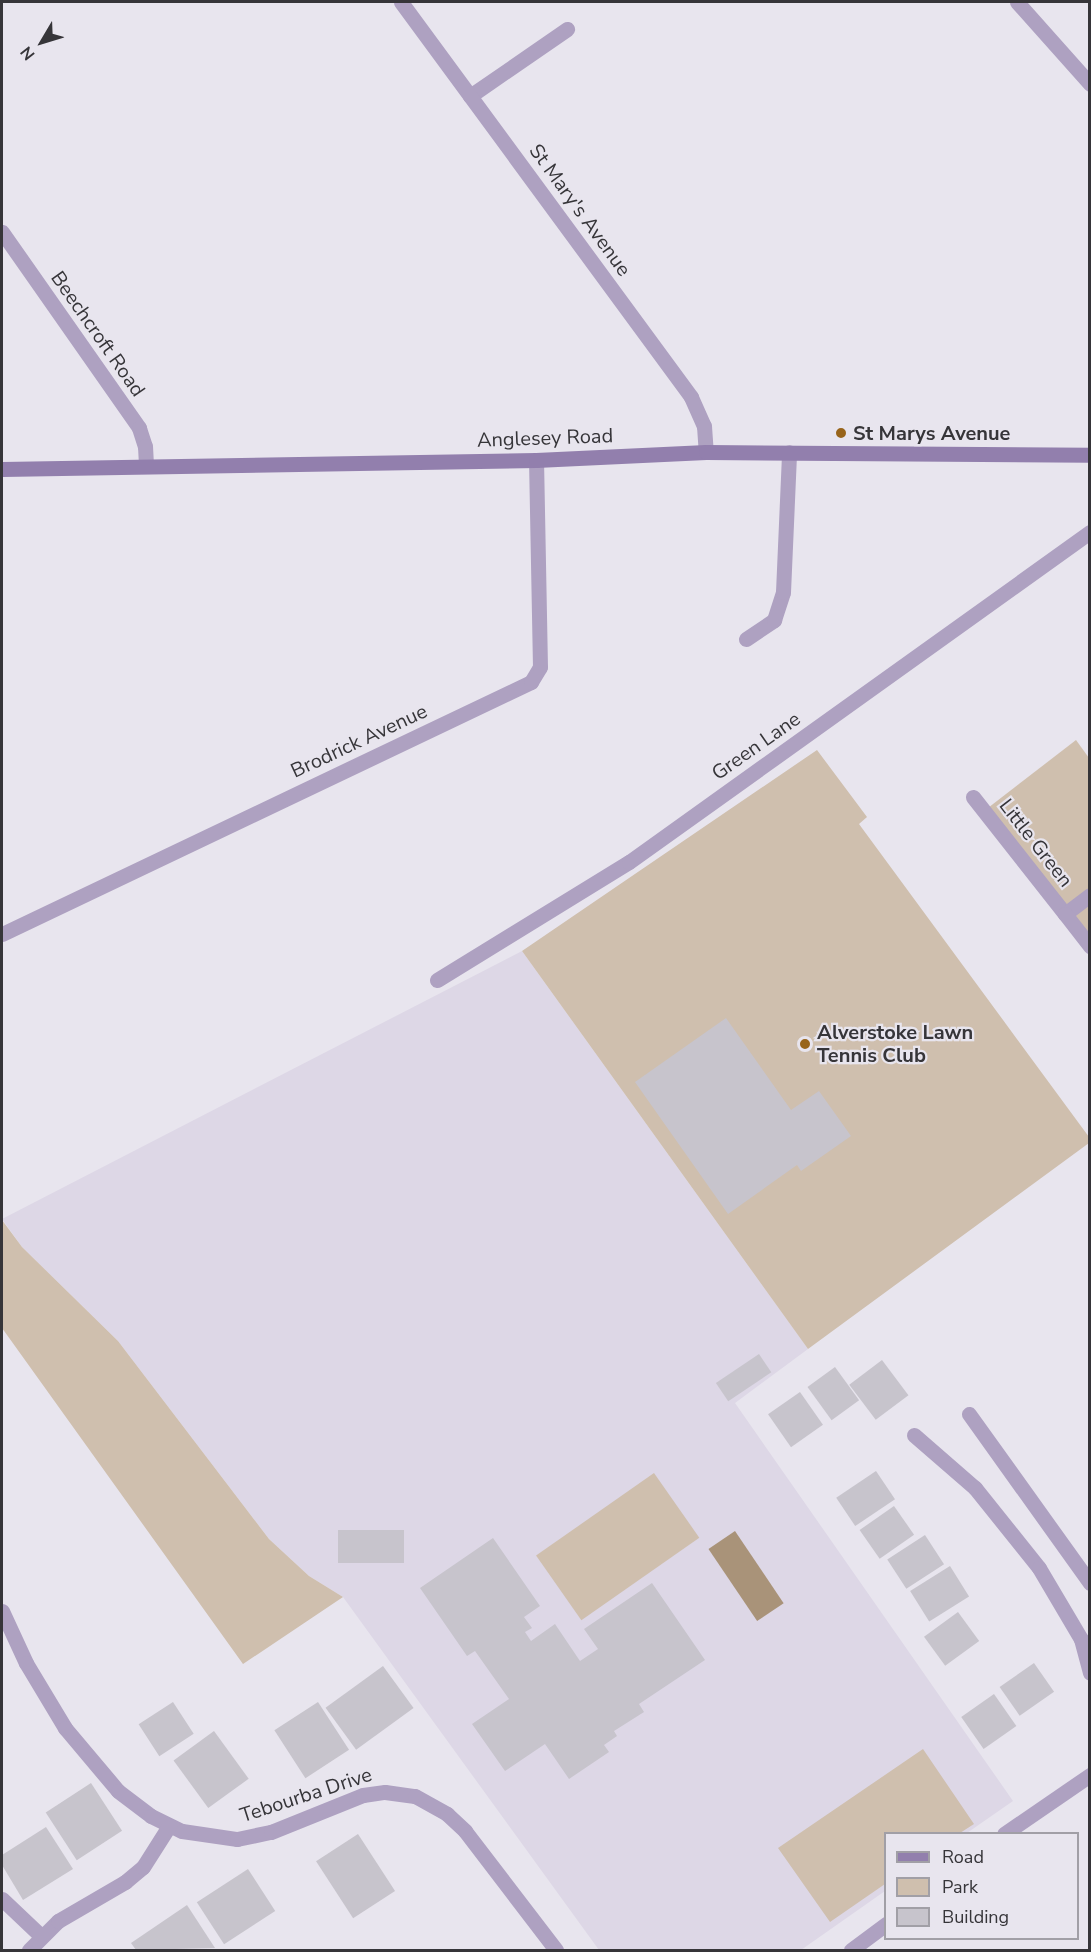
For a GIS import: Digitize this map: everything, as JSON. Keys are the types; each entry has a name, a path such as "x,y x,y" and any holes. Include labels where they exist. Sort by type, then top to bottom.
{"street":[{"name":"St Mary's Avenue","path":"401,2 691,397 704,426 706,452"},
{"path":"1017,2 1089,84"},
{"path":"470,96 567,29"},
{"name":"Beechcroft Road","path":"2,232 139,428 146,446 146,466"},
{"name":"Anglesey Road","path":"2,469 536,460 706,452 1089,455"},
{"path":"746,639 774,621 783,592 789,452"},
{"name":"Brodrick Avenue","path":"2,934 531,682 540,667 536,460"},
{"name":"Green Lane","path":"437,980 629,862 1089,532"},
{"name":"Little Green","path":"974,797 1089,946"},
{"name":"Little Green","path":"1065,914 1089,895"},
{"path":"969,1414 1089,1583"},
{"path":"914,1435 975,1488 1039,1568 1081,1639 1089,1673"},
{"name":"Tebourba Drive","path":"2,1611 39,1688 82,1750 118,1791 169,1826 217,1838 249,1838 363,1795 396,1792 415,1796 447,1814 465,1831 556,1950"},
{"path":"1005,1832 1089,1774"},
{"path":"29,1950 40,1935 135,1874 148,1860 169,1826"},
{"path":"2,1899 40,1935"},
{"path":"852,1950 884,1925"}],"shaded area":[{"path":"522,951 808,1349 735,1403 1013,1801 968,1832 884,1832 884,1892 801,1950 599,1950 343,1597 309,1576 269,1539 118,1341 22,1247 2,1219"},
{"path":"735,1531 784,1603 757,1621 708,1549"}],"green space":[{"path":"1076,740 1089,758 1089,946 984,811"},
{"name":"Alverstoke Lawn Tennis Club","path":"817,750 867,817 859,824 1089,1137 1089,1143 808,1349 522,951"},
{"path":"2,1220 22,1247 118,1341 269,1539 309,1576 343,1597 243,1664 2,1328"},
{"path":"654,1473 699,1538 581,1620 536,1556"},
{"path":"923,1749 974,1824 962,1832 884,1832 884,1885 830,1922 778,1848"}],"building":[{"path":"726,1018 791,1110 819,1091 851,1136 801,1171 797,1165 728,1214 635,1082"},
{"path":"759,1354 771,1372 728,1401 716,1383"},
{"path":"882,1360 908,1395 876,1420 849,1385"},
{"path":"835,1367 859,1400 832,1420 807,1387"},
{"path":"800,1392 823,1425 791,1447 768,1414"},
{"path":"876,1471 895,1499 855,1526 836,1498"},
{"path":"894,1506 914,1535 880,1559 860,1530"},
{"path":"338,1530 404,1530 404,1563 338,1563"},
{"path":"925,1535 944,1564 906,1589 887,1560"},
{"path":"493,1538 540,1606 524,1617 532,1628 525,1632 531,1641 555,1624 580,1661 598,1649 584,1629 652,1583 705,1660 639,1704 644,1712 614,1731 617,1736 604,1745 609,1752 569,1779 545,1744 505,1771 472,1724 509,1699 475,1651 467,1656 420,1588"},
{"path":"950,1566 969,1597 929,1621 910,1591"},
{"path":"958,1612 979,1641 945,1666 924,1637"},
{"path":"1034,1663 1054,1692 1020,1716 1000,1687"},
{"path":"383,1666 414,1708 356,1750 326,1708"},
{"path":"994,1694 1016,1726 984,1749 961,1717"},
{"path":"173,1702 194,1734 159,1756 139,1724"},
{"path":"318,1702 349,1750 305,1778 274,1730"},
{"path":"214,1731 249,1779 208,1808 174,1760"},
{"path":"91,1783 122,1831 77,1860 46,1812"},
{"path":"46,1827 73,1869 23,1900 2,1865 2,1855"},
{"path":"358,1834 395,1891 353,1918 316,1861"},
{"path":"248,1869 275,1911 224,1944 197,1902"},
{"path":"187,1905 215,1948 136,1950 131,1943"}],"place":[{"name":"St Marys Avenue","path":"841,433"},
{"name":"Alverstoke Lawn Tennis Club","path":"805,1044"}]}
